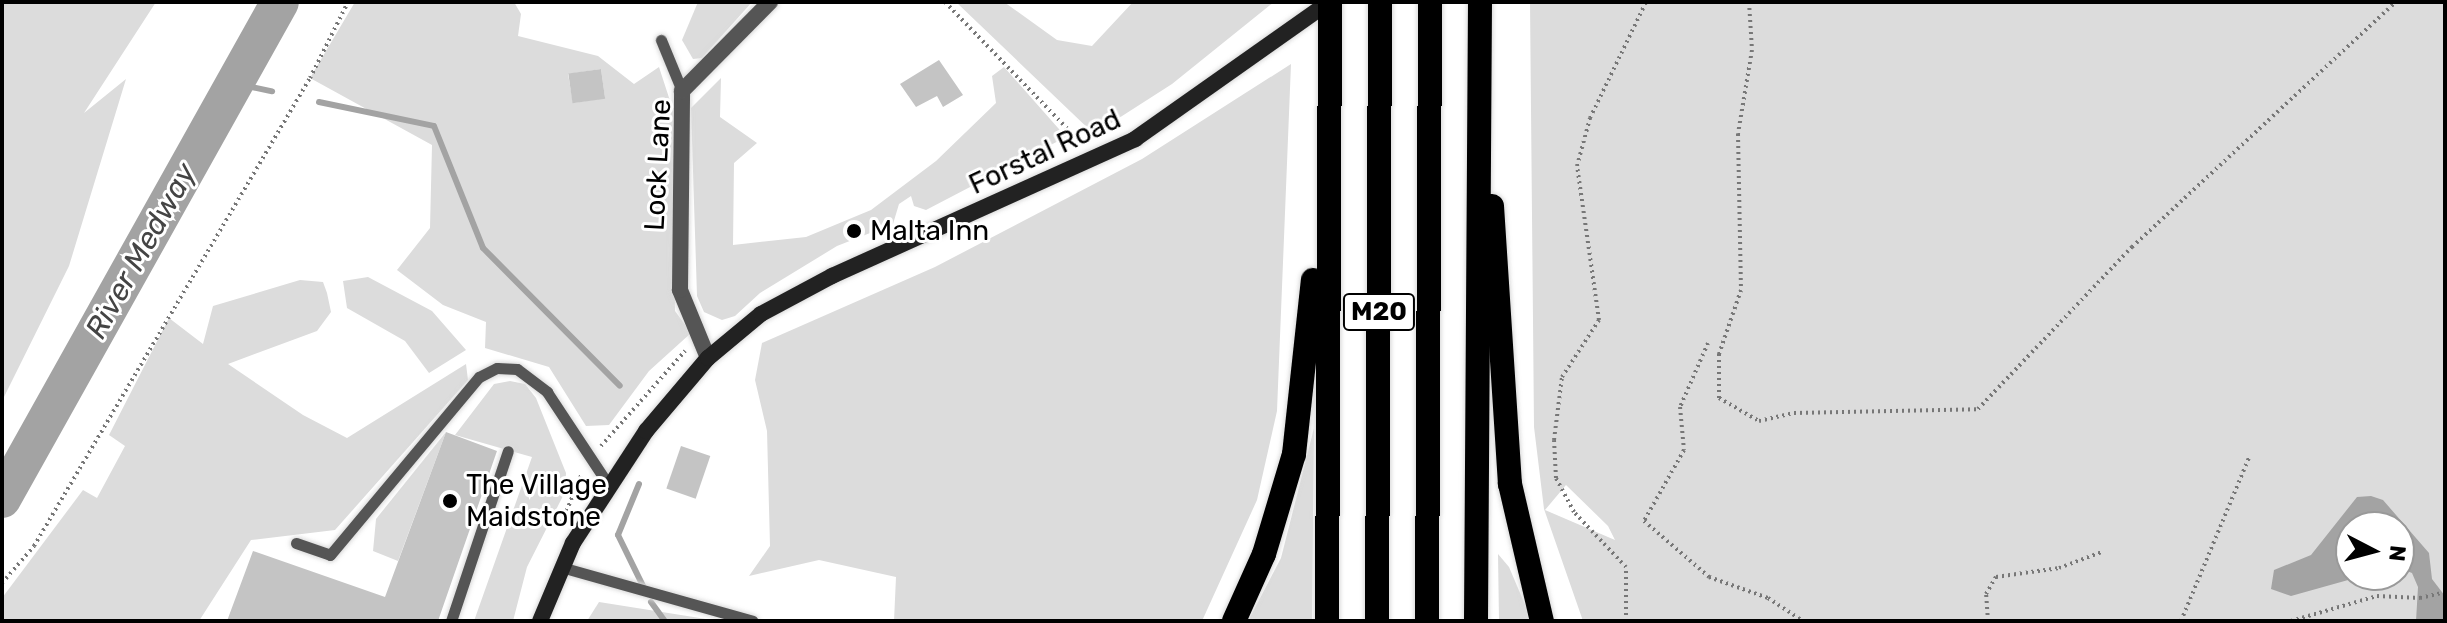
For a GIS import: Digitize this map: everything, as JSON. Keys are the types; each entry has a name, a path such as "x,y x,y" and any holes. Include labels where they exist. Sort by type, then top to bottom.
{"highway":[{"name":"M20","path":"1377,621 1380,2"},
{"name":"M20","path":"1427,621 1430,2"},
{"path":"1476,621 1480,2"},
{"name":"M20","path":"1234,621 1280,508 1303,407 1329,8"},
{"name":"M20","path":"1327,621 1329,8"},
{"path":"1480,52 1505,437 1526,572 1542,621"}],"street":[{"name":"Lock Lane","path":"708,358 680,290 682,91 770,2"},
{"name":"Forstal Road","path":"540,621 561,567 608,484 708,358 761,314 832,276 1098,159 1248,64 1329,8"}],"lane":[{"path":"661,40 682,91"},
{"path":"296,543 330,555 479,377 497,368 517,369 547,392 608,484"},
{"path":"451,621 508,451"},
{"path":"561,567 753,621"}],"path":[{"path":"2,583 34,546 75,468 292,110 348,2"},
{"path":"945,2 1098,159"},
{"path":"1626,621 1626,567 1574,512 1556,478 1554,440 1562,377 1599,320 1577,166 1590,118 1646,2"},
{"path":"1749,2 1752,50 1738,134 1741,290 1719,354 1719,398 1759,421 1794,413 1978,409 2132,247 2396,2"},
{"path":"591,459 656,377 699,339"},
{"path":"1708,343 1680,407 1684,450 1644,521 1709,577 1768,598 1803,621"},
{"path":"2181,621 2249,458"},
{"path":"1988,621 1986,594 1996,577 2059,568 2102,552"},
{"path":"2291,621 2377,596 2420,598 2444,592"}],"shaded area":[{"path":"2,2 156,2 84,113 126,79 69,266 2,401"},
{"path":"355,2 514,2 521,14 518,36 598,56 634,84 659,67 673,110 675,311 691,333 649,371 609,425 586,426 549,367 485,348 486,322 443,305 397,270 430,228 432,145 310,78","holes":["601,69 605,98 573,103 568,74"]},
{"path":"698,2 752,2 702,58 693,59 682,40"},
{"path":"956,2 1004,2 1057,40 1092,46 1133,2 1274,2 1172,84 1094,134"},
{"path":"1530,2 2445,2 2445,621 1583,621 1544,509 1534,427","holes":["1566,485 1608,526 1615,540 1545,510"]},
{"path":"1291,64 1277,411 1257,500 1202,621 894,621 896,577 819,560 749,576 770,546 767,431 755,380 762,343 935,267 1142,159"},
{"path":"1004,67 1066,137 926,210 914,206 911,196 899,204 893,224 837,246 760,293 735,316 722,320 704,312 697,296 691,108 721,78 720,117 757,143 734,163 733,245 806,237 871,210 936,161 996,103 992,76"},
{"path":"368,277 432,311 466,350 429,373 405,341 347,308 343,281"},
{"path":"300,280 323,282 327,293 331,312 317,331 228,364 303,415 347,438 466,364 468,380 335,530 251,540 199,621 2,621 2,598 83,490 97,498 125,446 109,435 169,318 203,344 213,306"},
{"path":"510,381 525,384 536,398 566,473 565,492 527,567 513,621 474,621 532,457 455,435 494,384"},
{"path":"1314,428 1312,621 1248,621 1281,558"},
{"path":"446,432 398,561 373,551 376,519"},
{"path":"2371,496 2383,500 2393,511 2346,511 2357,497"},
{"path":"2335,525 2335,584 2291,596 2271,589 2274,570 2311,555"},
{"path":"2415,537 2429,553 2432,579 2445,596 2445,621 2416,621 2418,587 2415,580"},
{"path":"1498,554 1509,567 1532,621 1499,621"},
{"path":"599,602 706,619 713,621 587,621"}],"building":[{"path":"939,60 963,95 943,107 937,96 916,107 900,84"},
{"path":"601,69 605,99 572,103 568,74"},
{"name":"The Village Maidstone","path":"446,432 497,451 438,621 227,621 253,551 385,597"},
{"path":"681,446 710,456 696,499 666,489"}],"waterway":[{"name":"River Medway","path":"2,499 280,2"},
{"path":"233,83 272,91"},
{"path":"319,102 434,126 483,248 620,386"},
{"path":"639,484 618,535 643,586"},
{"path":"651,602 665,621"}],"place":[{"name":"Malta Inn","path":"854,231"},
{"name":"The Village Maidstone","path":"450,501"}]}
